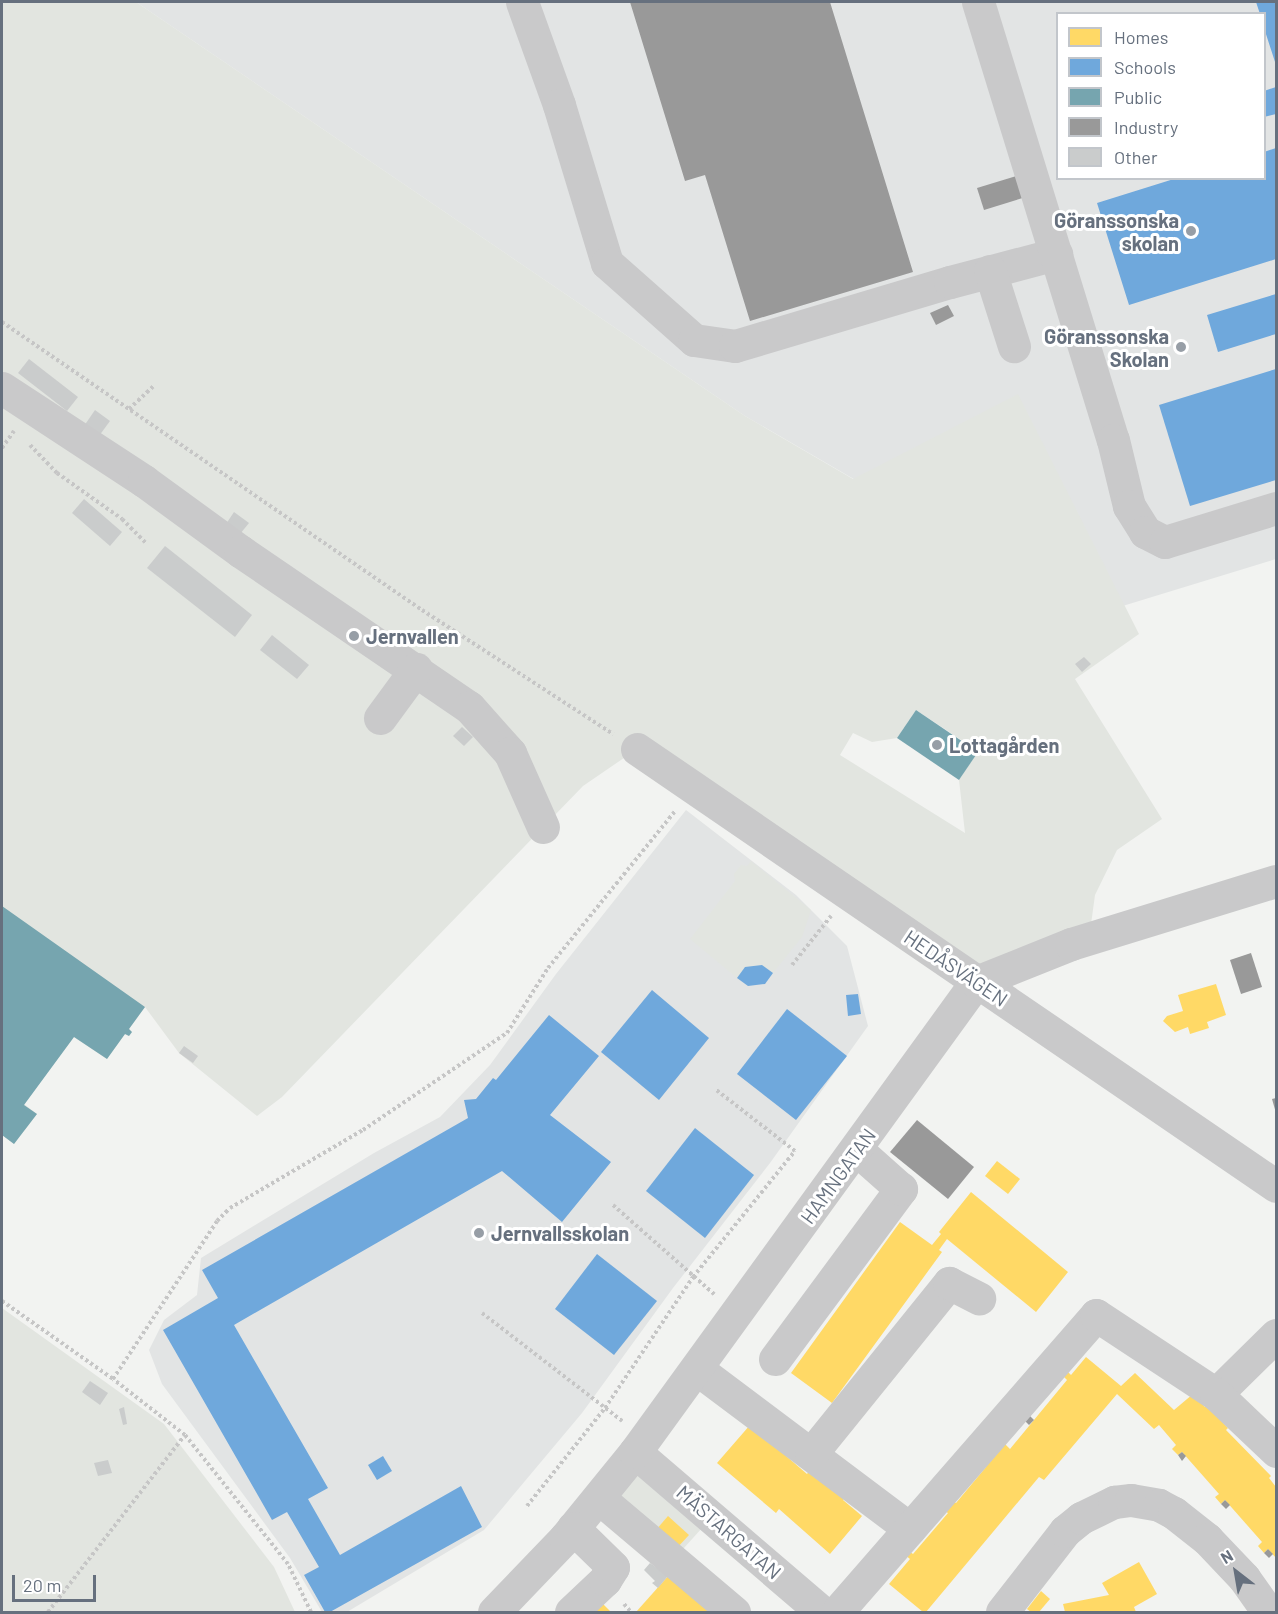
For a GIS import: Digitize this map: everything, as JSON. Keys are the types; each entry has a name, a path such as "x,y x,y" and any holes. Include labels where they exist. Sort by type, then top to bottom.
{"street":[{"path":"522,2 559,105 607,263 694,340 735,346 990,271 1056,254"},
{"path":"978,2 1113,440 1129,506 1145,532 1165,542 1276,508"},
{"path":"990,271 1014,346"},
{"path":"2,388 144,481 240,550 469,707 510,753 543,827"},
{"path":"380,718 416,669"},
{"name":"HEDÅSVÄGEN","path":"637,749 1276,1186"},
{"path":"976,982 1071,944 1276,881"},
{"name":"HAMNGATAN","path":"494,1612 599,1498 633,1440 697,1369 976,982"},
{"path":"775,1359 902,1189 857,1150"},
{"path":"811,1454 949,1283 979,1298"},
{"path":"817,1610 909,1529 1096,1315 1216,1394 1276,1451"},
{"path":"1216,1394 1276,1335"},
{"path":"697,1369 909,1529"},
{"name":"MÄSTARGATAN","path":"633,1440 817,1610"},
{"path":"599,1498 734,1612"},
{"path":"1002,1612 1065,1532 1081,1518 1114,1502 1131,1500 1160,1505 1207,1539 1244,1578 1268,1612"},
{"path":"571,1612 605,1580 613,1567 573,1528"}],"path":[{"path":"2,322 422,610 637,749"},
{"path":"129,409 153,387"},
{"path":"15,429 22,437"},
{"path":"29,444 57,473 122,519 146,543"},
{"path":"113,1379 217,1221 230,1208 363,1130 507,1033 548,968 694,788"},
{"path":"792,965 832,914"},
{"path":"527,1506 604,1408 693,1277 795,1151 715,1089"},
{"path":"613,1205 718,1297"},
{"path":"2,1301 113,1379 185,1435 288,1564 311,1612"},
{"path":"482,1313 604,1408 633,1440"},
{"path":"48,1612 185,1435"}],"shaded area":[{"name":"Jernvallen","path":"2,2 136,2 745,416 853,479 1018,394 1139,634 1075,679 1162,819 1117,850 1095,895 1089,939 976,982 637,749 583,786 282,1097 257,1116 179,1053 145,1007 129,1029 132,1032 129,1036 125,1034 107,1059 74,1037 24,1104 37,1114 14,1144 2,1135","holes":["916,710 978,751 959,780 965,833 840,755 853,733 872,742 897,738"]},
{"path":"136,2 1276,2 1276,559 1090,616 745,416"},
{"name":"Jernvallsskolan","path":"686,810 796,895 847,946 868,1026 770,1163 673,1288 582,1413 484,1530 347,1612 322,1612 290,1558 162,1384 149,1350 164,1320 197,1295 201,1258 374,1153 440,1117 490,1065 556,974"},
{"path":"751,861 811,910 802,937 773,973 737,978 690,939 735,881 734,874 741,865 747,866"},
{"path":"2,1308 164,1424 274,1567 295,1612 2,1612"},
{"path":"635,1452 712,1517 674,1559 599,1498"}],"building: Homes":[{"path":"1216,984 1226,1015 1207,1022 1209,1028 1190,1034 1188,1027 1175,1032 1163,1021 1167,1016 1183,1011 1178,995"},
{"path":"997,1161 1020,1179 1008,1194 985,1176"},
{"path":"971,1192 1068,1272 1036,1312 947,1239 939,1250 942,1252 832,1403 791,1373 900,1222 932,1245 941,1234 939,1232"},
{"path":"1086,1357 1121,1386 1135,1373 1174,1410 1193,1394 1205,1407 1207,1405 1228,1428 1226,1430 1271,1476 1269,1478 1276,1487 1276,1558 1268,1549 1264,1553 1258,1546 1262,1542 1225,1500 1221,1504 1215,1497 1219,1494 1182,1452 1178,1455 1172,1449 1176,1445 1159,1425 1154,1429 1117,1394 1044,1480 1039,1477 926,1612 923,1612 889,1584 910,1559 905,1555 909,1551 913,1554 948,1513 943,1510 951,1500 956,1503 986,1467 982,1463 986,1459 990,1462 1005,1444 1010,1449 1067,1380 1063,1376 1067,1371 1071,1375"},
{"path":"750,1425 807,1474 810,1470 847,1495 843,1500 862,1516 830,1554 779,1509 776,1513 717,1463"},
{"path":"668,1516 689,1535 676,1549 656,1530"},
{"path":"1139,1562 1157,1594 1134,1607 1136,1612 1065,1612 1063,1604 1109,1595 1102,1583"},
{"path":"669,1575 713,1612 636,1612"},
{"path":"1041,1591 1050,1599 1039,1612 1031,1612 1027,1609"},
{"path":"600,1601 611,1612 588,1612"}],"building: Schools":[{"path":"1256,2 1276,2 1276,65 1266,34 1266,12 1259,12"},
{"path":"1276,87 1276,114 1266,116 1266,90"},
{"name":"Göranssonska skolan","path":"1276,148 1276,259 1129,305 1097,203 1171,180 1266,180 1266,151"},
{"name":"Göranssonska skolan","path":"1276,294 1276,334 1218,352 1207,315"},
{"name":"Göranssonska skolan","path":"1276,369 1276,480 1190,506 1159,405"},
{"path":"762,965 773,973 765,984 748,986 737,978 745,967"},
{"path":"652,990 709,1038 659,1100 601,1052"},
{"path":"858,994 861,1014 848,1016 846,995"},
{"path":"787,1009 847,1056 796,1120 737,1074"},
{"path":"549,1015 599,1056 550,1115 611,1162 562,1222 502,1171 234,1325 328,1488 308,1499 340,1555 461,1486 482,1527 330,1612 325,1612 304,1575 319,1567 287,1512 272,1520 163,1330 218,1298 202,1270 468,1118 464,1100 476,1099 493,1078 496,1080"},
{"path":"695,1128 754,1175 705,1238 646,1191"},
{"path":"597,1254 657,1301 614,1355 555,1309"},
{"path":"383,1456 392,1471 377,1480 368,1465"}],"building: Public":[{"name":"Lottagården","path":"916,710 978,752 959,780 897,738"},
{"path":"2,906 145,1007 129,1029 132,1032 129,1036 125,1034 107,1059 74,1037 24,1105 37,1114 14,1144 2,1135"}],"building: Industry":[{"path":"630,2 830,2 913,272 750,321 705,175 685,181"},
{"path":"1023,174 1029,196 984,210 977,188"},
{"path":"948,305 954,316 936,325 930,313"},
{"path":"1251,953 1262,987 1241,994 1230,960"},
{"path":"1276,1098 1276,1113 1272,1099"},
{"path":"917,1120 974,1167 948,1199 890,1152"},
{"path":"1030,1416 1034,1420 1029,1425 1025,1421"},
{"path":"1182,1452 1186,1456 1182,1461 1178,1455"},
{"path":"1225,1500 1230,1505 1226,1509 1221,1504"},
{"path":"1268,1549 1273,1554 1269,1558 1264,1553"}],"building: Other":[{"path":"29,359 78,397 67,411 18,373"},
{"path":"95,410 110,421 99,436 84,426"},
{"path":"84,499 122,532 110,546 72,513"},
{"path":"234,512 249,523 240,534 226,524"},
{"path":"165,546 252,615 235,637 147,568"},
{"path":"272,635 309,665 297,679 260,650"},
{"path":"1084,657 1091,664 1082,672 1075,664"},
{"path":"462,727 473,737 464,746 453,736"},
{"path":"184,1046 198,1056 193,1063 179,1053"},
{"path":"90,1381 108,1393 100,1405 82,1392"},
{"path":"124,1407 127,1424 123,1425 119,1409"},
{"path":"108,1460 112,1473 98,1476 94,1463"},
{"path":"650,1563 668,1576 658,1588 652,1583 655,1581 644,1570"}],"place":[{"name":"Göranssonska skolan","path":"1191,231"},
{"name":"Göranssonska Skolan","path":"1181,347"},
{"name":"Jernvallen","path":"354,636"},
{"name":"Lottagården","path":"937,745"},
{"name":"Jernvallsskolan","path":"479,1233"}]}
